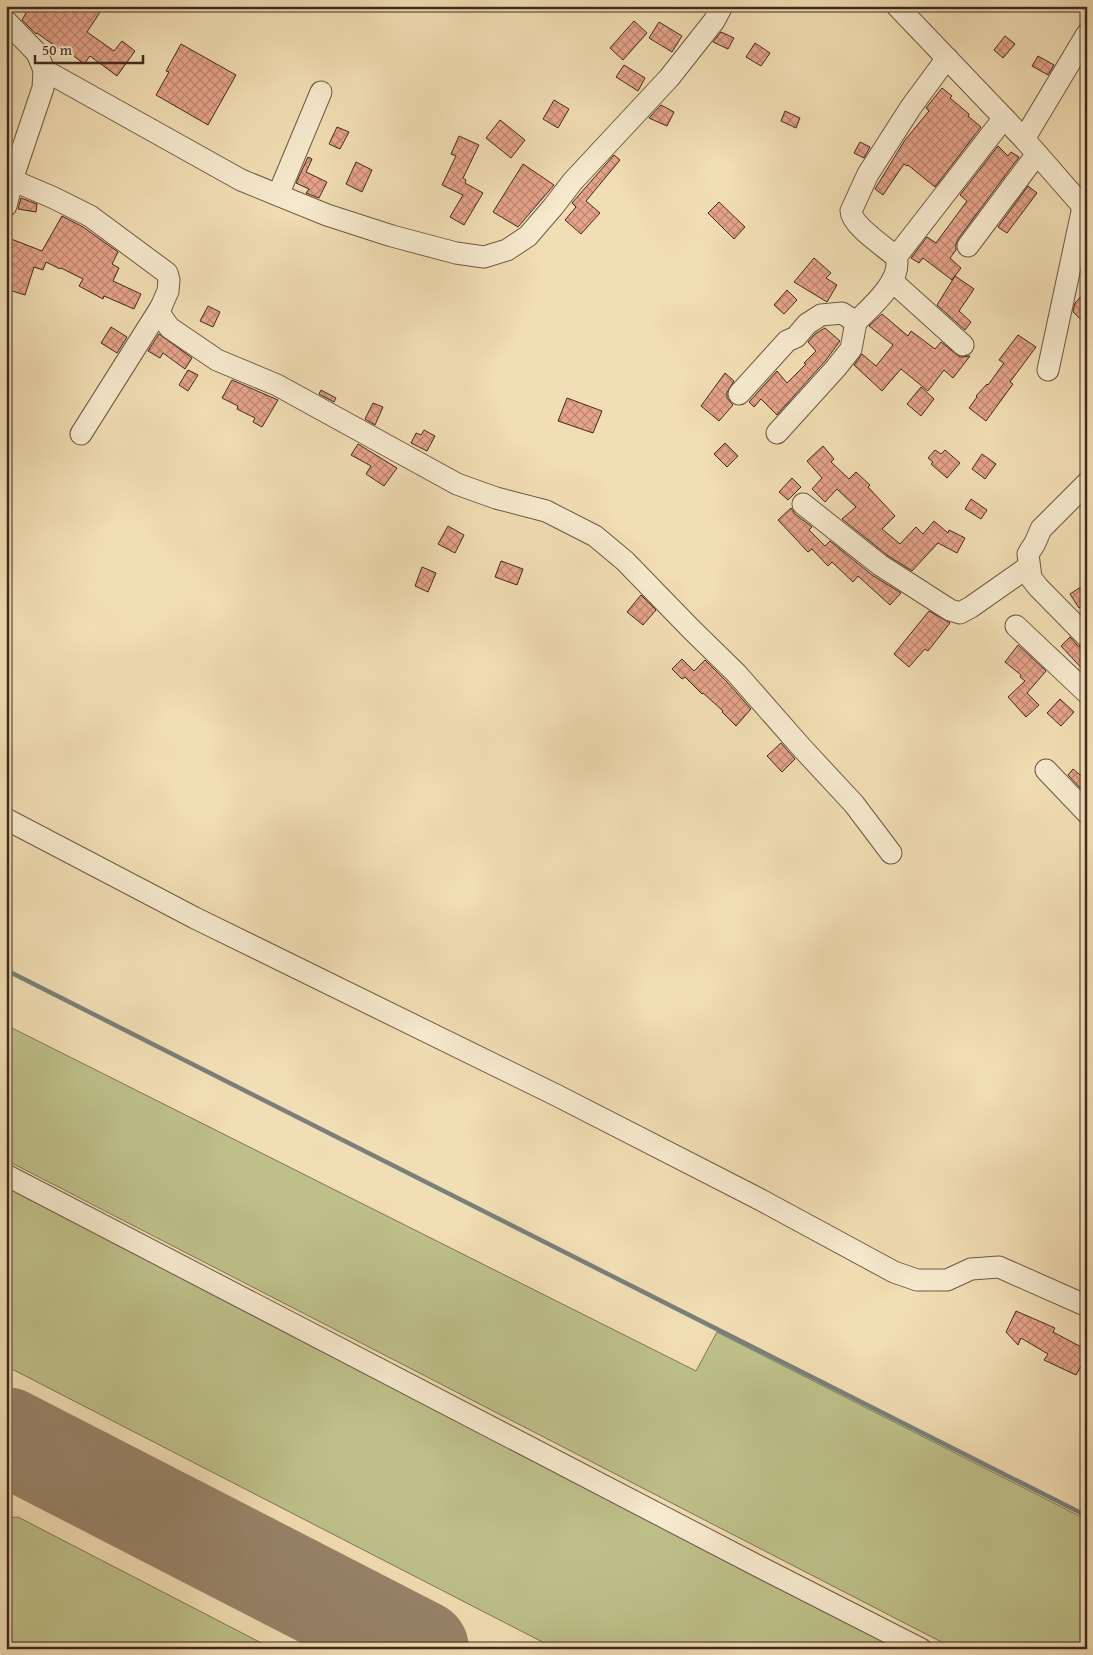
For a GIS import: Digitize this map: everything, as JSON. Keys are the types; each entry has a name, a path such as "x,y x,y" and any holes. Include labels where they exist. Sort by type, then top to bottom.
{"street":[{"path":"44,70 241,180 327,215 392,236 456,253 484,257 506,250 528,236 573,181 669,78 714,21 722,6"},
{"path":"897,6 1004,118 1085,209 1048,370"},
{"path":"6,21 37,53 44,70 43,88 9,193 54,198 90,216 167,273 170,280 168,290 160,307 81,434"},
{"path":"968,246 1030,147 1087,34"},
{"path":"777,433 851,349 856,322 881,296 892,282 897,271 898,262 896,256 857,224 851,210 868,174 911,107 947,58"},
{"path":"278,195 321,92"},
{"path":"896,256 1004,118"},
{"path":"892,282 963,345"},
{"path":"160,307 163,319 170,328 217,360 277,385 457,484 496,498 546,511 595,536 625,561 737,674 854,804 891,853"},
{"path":"739,394 787,341 796,337 807,324 821,315 842,313 856,322"},
{"path":"1087,483 1041,530 1028,554 1028,567 1031,578 1087,637"},
{"path":"804,504 880,565 950,610 960,613 1028,567"},
{"path":"1016,626 1087,693"},
{"path":"1046,770 1087,813"},
{"path":"6,819 195,918 556,1095 761,1200 894,1272 917,1280 947,1280 971,1268 999,1267 1087,1306"},
{"path":"6,1175 921,1649"}],"green space":[{"path":"6,1025 696,1371 717,1332 1087,1520 1087,1649 955,1649 6,1160"},
{"path":"6,1183 910,1649 556,1649 6,1366"},
{"path":"18,1517 273,1649 6,1649 6,1518"}],"building":[{"path":"14,6 104,6 87,32 114,51 122,41 135,51 117,76 90,56 84,64 71,54 69,56 36,34 22,20 26,13"},
{"path":"634,21 647,33 623,60 610,48"},
{"path":"659,22 682,36 672,52 649,38"},
{"path":"721,32 734,38 728,49 713,42"},
{"path":"1005,36 1015,44 1003,58 994,50"},
{"path":"755,43 770,53 761,66 746,57"},
{"path":"181,44 236,75 208,125 156,95 169,72 166,71"},
{"path":"1038,56 1054,65 1048,75 1032,66"},
{"path":"624,65 645,78 638,91 616,77"},
{"path":"942,88 981,127 935,187 908,165 904,164 883,195 875,189 905,140 929,111 926,108"},
{"path":"554,100 569,109 558,128 543,119"},
{"path":"661,105 674,112 667,126 649,118"},
{"path":"785,111 800,118 796,128 781,121"},
{"path":"500,120 525,140 511,158 486,138"},
{"path":"337,127 349,132 340,149 329,144"},
{"path":"459,136 479,145 463,178 466,180 465,183 483,193 464,225 450,217 463,195 442,185 456,156 451,154"},
{"path":"860,142 870,147 864,158 854,153"},
{"path":"998,146 1008,156 1011,152 1019,157 958,239 956,250 950,258 961,268 952,280 923,258 919,263 911,258 927,237 936,243 967,201 960,195"},
{"path":"614,155 620,160 586,201 600,213 581,234 565,220 576,207 572,203"},
{"path":"308,157 312,159 306,172 327,182 319,198 306,193 309,189 296,183"},
{"path":"356,162 372,170 362,192 346,184"},
{"path":"523,164 554,185 518,227 493,212"},
{"path":"1028,186 1037,193 1007,233 998,227"},
{"path":"21,198 37,204 36,212 18,209"},
{"path":"719,202 745,227 734,239 708,213"},
{"path":"62,216 83,227 118,252 112,264 119,268 113,281 141,294 134,309 104,296 103,299 79,286 83,279 46,262 43,270 34,267 25,295 6,289 6,237 42,251"},
{"path":"814,258 831,273 826,278 837,285 827,302 794,282"},
{"path":"955,276 974,289 959,311 971,322 965,330 937,305"},
{"path":"787,290 797,300 784,314 774,305"},
{"path":"1087,290 1087,325 1073,312 1075,303"},
{"path":"208,306 220,312 213,327 200,321"},
{"path":"882,314 908,336 911,331 935,349 941,342 960,357 970,356 953,378 944,370 928,391 901,369 882,391 854,365 862,354 876,366 893,345 869,326"},
{"path":"111,327 127,337 117,353 101,343"},
{"path":"825,328 840,341 826,360 777,415 761,399 754,407 749,402 777,371 787,383 806,364 804,363 816,351 808,342 815,334"},
{"path":"159,334 192,358 185,369 163,353 160,358 148,351"},
{"path":"1018,335 1036,347 1010,382 1013,384 986,421 969,408 976,396 988,385 1004,363 999,360"},
{"path":"188,370 198,375 188,391 179,385"},
{"path":"725,373 734,381 727,392 727,398 733,405 719,421 701,406"},
{"path":"232,380 278,400 262,427 253,422 255,418 237,409 238,406 222,398"},
{"path":"921,387 934,399 921,416 907,404"},
{"path":"321,390 336,398 334,402 319,394"},
{"path":"567,398 602,411 593,433 558,421"},
{"path":"373,403 383,407 375,425 365,419"},
{"path":"424,430 435,436 427,451 411,443 416,433 421,435"},
{"path":"725,443 738,456 727,467 714,454"},
{"path":"358,444 397,468 384,486 366,474 371,466 351,455"},
{"path":"823,446 834,459 831,462 849,479 856,472 870,485 868,487 895,516 882,529 900,544 916,527 923,534 934,521 948,533 949,530 965,538 957,553 938,543 912,571 887,555 842,519 856,507 837,489 825,502 812,489 822,478 807,461"},
{"path":"935,450 941,454 945,450 960,463 947,478 931,464 933,462 928,458"},
{"path":"982,454 996,464 985,479 972,469"},
{"path":"792,478 801,487 788,500 779,492"},
{"path":"971,499 987,510 981,519 965,509"},
{"path":"791,508 795,514 812,527 809,530 825,546 830,541 872,575 901,593 890,605 858,576 853,582 832,562 828,566 812,549 808,552 778,520"},
{"path":"448,526 464,535 455,553 438,544"},
{"path":"501,561 523,569 517,585 495,577"},
{"path":"422,567 436,573 428,592 415,586"},
{"path":"1087,583 1087,603 1079,608 1070,594"},
{"path":"641,595 656,610 643,625 627,612"},
{"path":"929,611 950,623 928,651 925,649 909,667 894,654"},
{"path":"1070,637 1078,646 1087,649 1087,674 1061,646"},
{"path":"1018,645 1046,671 1027,693 1039,705 1026,717 1008,697 1025,681 1020,677 1021,675 1005,662"},
{"path":"682,659 694,671 705,660 751,709 736,726 703,693 685,677 682,679 672,669"},
{"path":"1060,699 1074,712 1061,726 1047,713"},
{"path":"781,743 795,759 782,772 767,756"},
{"path":"1073,769 1087,781 1087,788 1084,792 1068,775"},
{"path":"1016,1311 1055,1328 1053,1332 1087,1350 1087,1356 1076,1375 1044,1360 1048,1354 1021,1338 1018,1345 1006,1332"}],"waterway":[{"path":"6,970 1087,1516"}],"taxiway":[{"path":"6,1455 26,1455 52,1460"}],"runway":[{"path":"6,1436 420,1649"}]}
